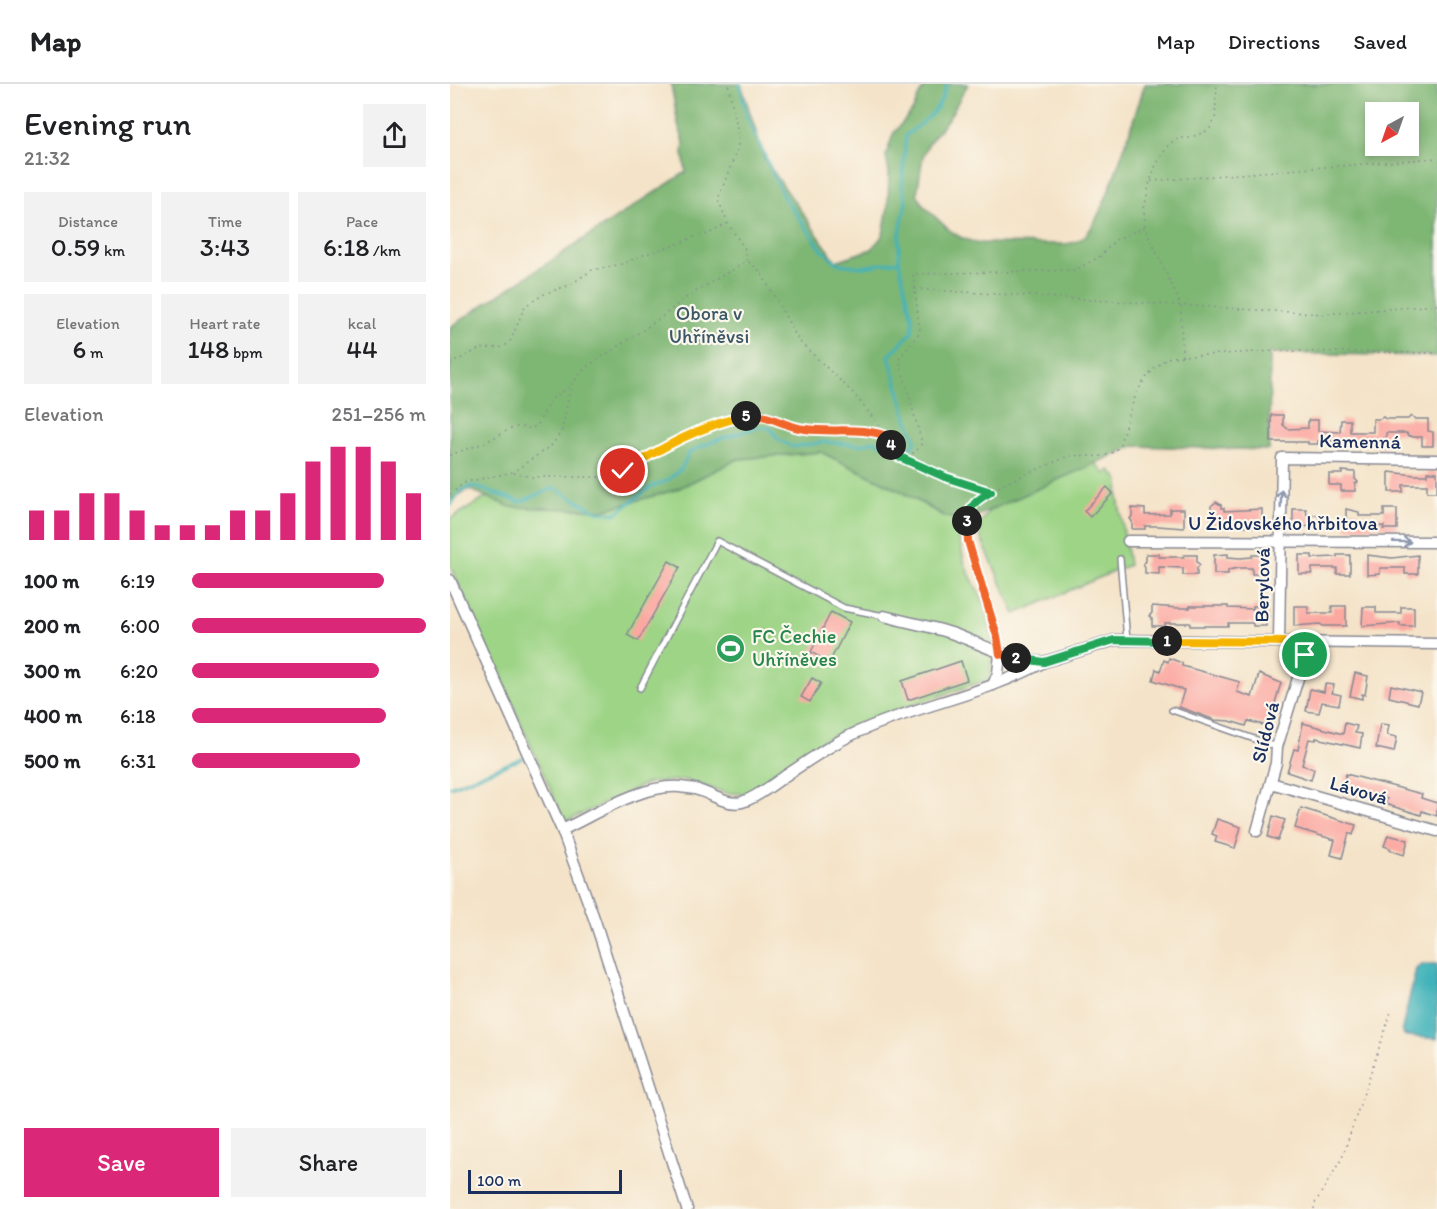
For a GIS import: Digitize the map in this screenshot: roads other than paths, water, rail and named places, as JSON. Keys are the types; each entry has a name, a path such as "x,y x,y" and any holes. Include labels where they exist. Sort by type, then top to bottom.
{"street":[{"name":"Kamenná","path":"1282,458 1437,460"},
{"name":"Berylová","path":"1279,642 1282,458"},
{"name":"U Židovského hřbitova","path":"1128,541 1437,542"},
{"path":"450,580 562,830 595,921 687,1209"},
{"path":"884,616 949,632 1000,654 1033,662 1044,662"},
{"path":"562,830 644,791 679,787 698,790 725,801 739,803 756,796 828,747 867,728 993,685 1022,674 1044,662 1114,640 1437,644"},
{"name":"Slídová","path":"1257,831 1271,783 1277,747 1308,642"},
{"path":"993,685 998,673 1000,654"},
{"name":"Lávová","path":"1271,783 1437,831"}],"lane":[{"path":"640,688 717,541 844,608 884,616"},
{"path":"1120,560 1127,640"},
{"path":"1172,710 1277,747"}],"water":[{"path":"1422,964 1437,964 1437,1039 1404,1035 1402,1029 1416,969"}],"waterway":[{"path":"740,84 747,117 783,196 823,251 839,264 863,267 899,261"},
{"path":"450,505 461,491 473,486 520,502 554,488 596,511 615,514 651,487 668,480 681,469 689,453 717,440 758,427 770,428 779,440 793,447 825,442 861,445 873,441 892,448 912,447 916,440 907,419 889,356 912,332 913,322 899,261 899,238 906,201 902,186 906,135 937,108 947,84"},
{"path":"450,787 523,758"}],"place":[{"name":"FC Čechie Uhříněves","path":"731,648"}],"park label":[{"name":"Obora v Uhříněvsi","path":"709,324"}]}
